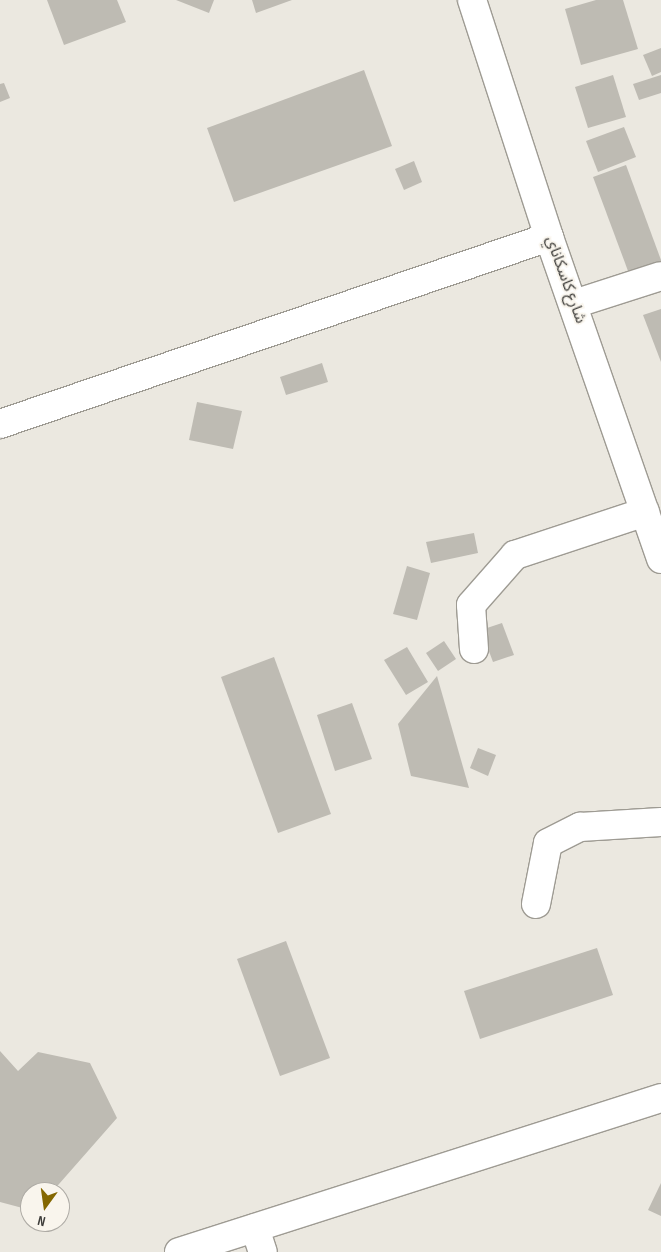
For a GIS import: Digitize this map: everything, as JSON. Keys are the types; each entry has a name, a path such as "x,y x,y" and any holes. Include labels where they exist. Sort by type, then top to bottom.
{"street":[{"name":"شارع كاسكاناي","path":"472,0 549,237 574,304 661,560"},
{"path":"0,424 549,237"},
{"path":"574,304 661,276"},
{"path":"474,649 472,605 514,555 645,512"},
{"path":"536,904 548,843 580,827 661,822"},
{"path":"179,1252 259,1240 661,1098"}],"building":[{"path":"47,0 117,0 126,22 64,45"},
{"path":"176,0 214,0 209,13"},
{"path":"252,0 292,0 256,13"},
{"path":"596,0 623,0 638,49 581,65 565,9"},
{"path":"661,48 661,72 652,76 643,55"},
{"path":"364,70 392,146 234,202 207,128"},
{"path":"613,75 626,117 588,128 575,87"},
{"path":"661,75 661,93 639,100 633,84"},
{"path":"4,83 10,98 0,102 0,84"},
{"path":"624,127 636,157 598,172 586,141"},
{"path":"414,161 422,182 404,190 395,169"},
{"path":"626,165 661,260 661,268 631,279 593,177"},
{"path":"661,309 661,362 643,315"},
{"path":"322,363 328,382 286,395 280,377"},
{"path":"197,402 242,411 233,449 189,440"},
{"path":"474,533 478,553 431,563 426,542"},
{"path":"407,566 430,573 417,620 393,614"},
{"path":"502,623 514,655 493,662 481,630"},
{"path":"444,641 456,659 438,671 426,653"},
{"path":"407,647 428,682 406,695 384,660"},
{"path":"274,657 331,814 278,833 221,677"},
{"path":"437,676 469,788 411,776 398,724"},
{"path":"352,703 372,759 335,771 317,715"},
{"path":"478,748 496,755 488,776 470,768"},
{"path":"286,941 330,1058 280,1076 237,959"},
{"path":"597,948 613,995 480,1039 464,991"},
{"path":"0,1051 18,1071 38,1052 90,1063 117,1118 61,1182 20,1182 20,1207 0,1202"},
{"path":"661,1183 661,1216 648,1210"}]}
